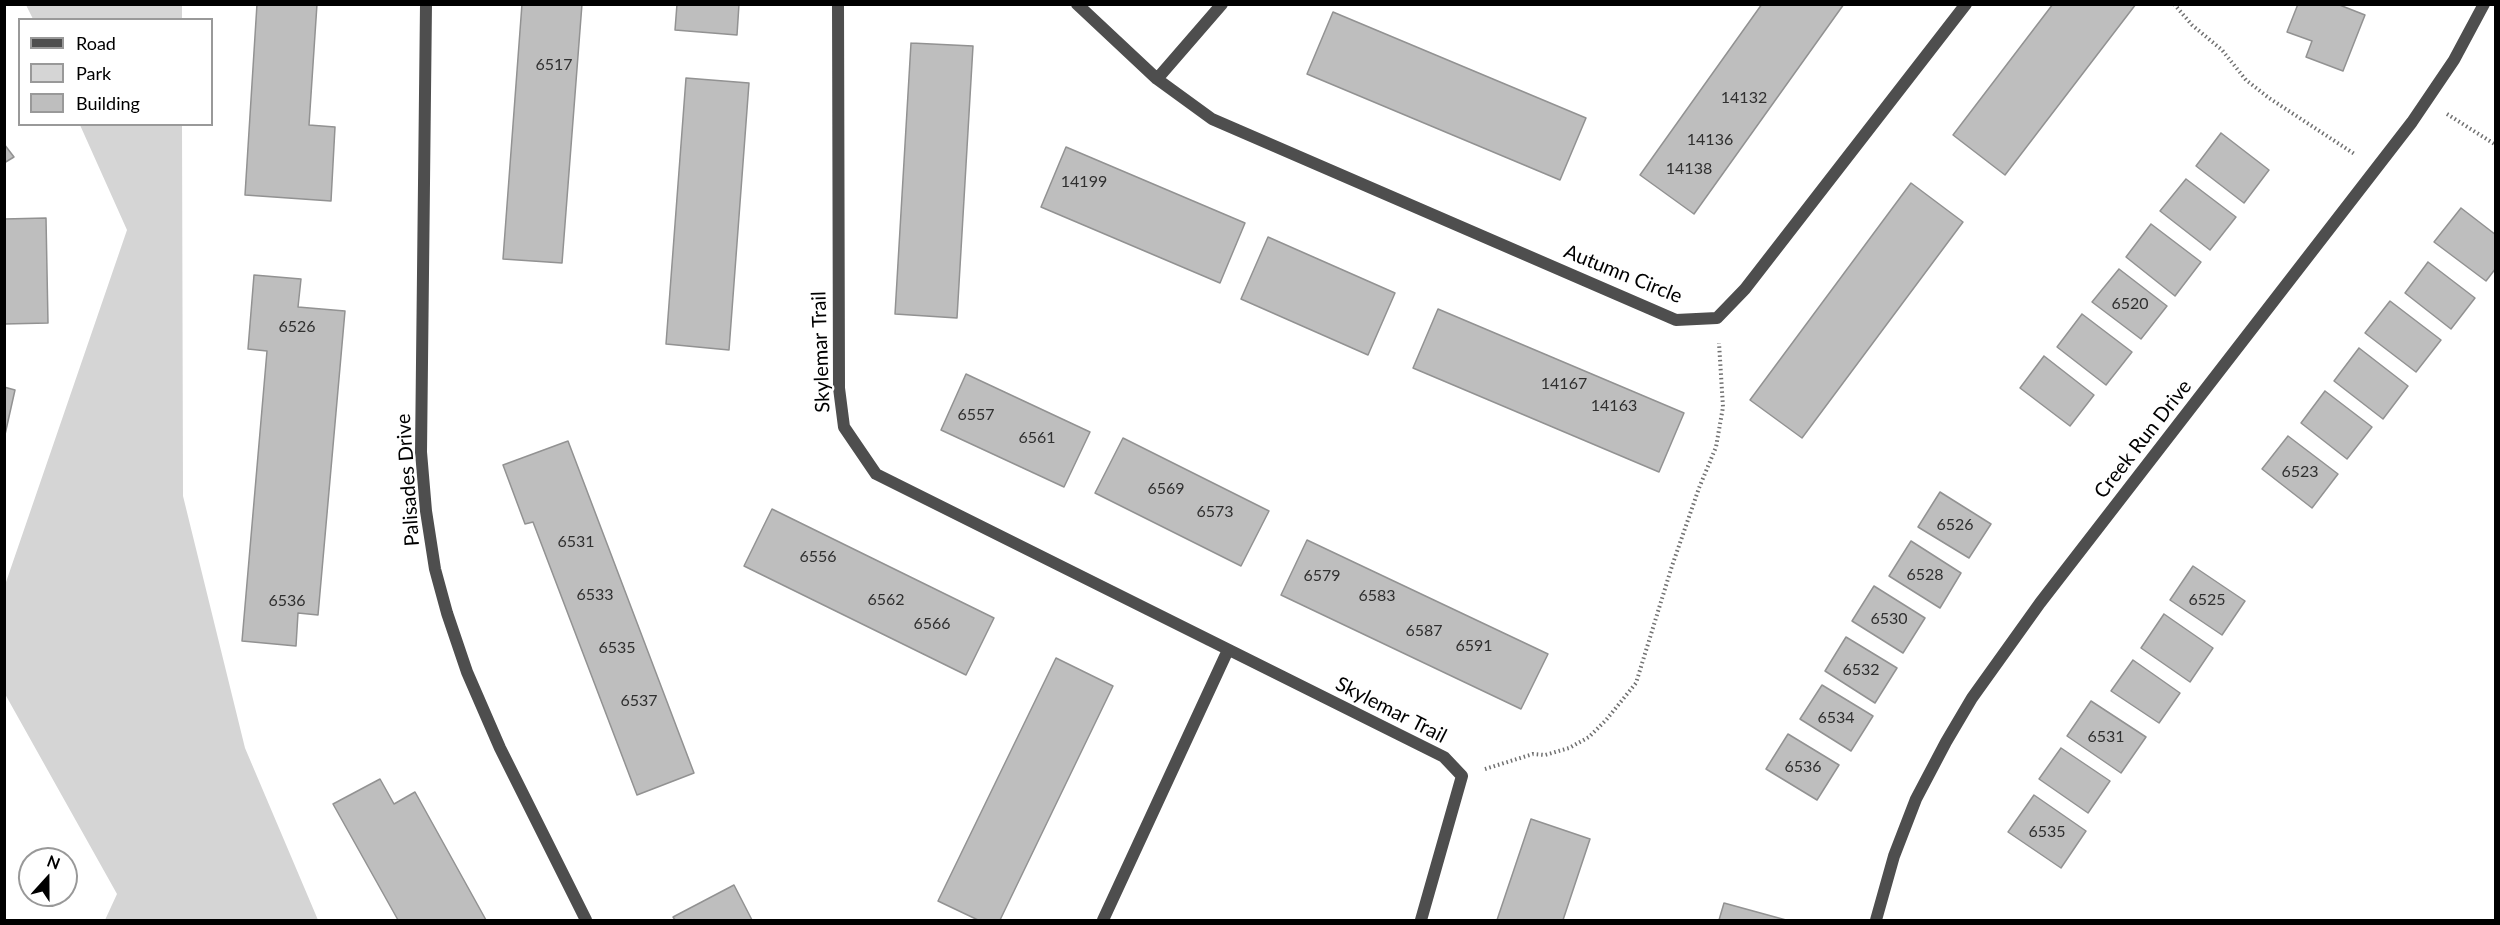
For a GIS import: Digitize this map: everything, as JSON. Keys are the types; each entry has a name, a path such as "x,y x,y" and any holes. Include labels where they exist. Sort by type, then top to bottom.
{"street":[{"name":"Palisades Drive","path":"426,4 421,453 426,511 435,568 467,672 500,748 586,921"},
{"name":"Skylemar Trail","path":"838,4 839,388 844,428 876,474 1444,757 1462,777"},
{"name":"Autumn Circle","path":"1077,4 1157,80 1212,119 1676,320 1717,318"},
{"path":"1157,80 1222,4"},
{"path":"1717,318 1745,289 1966,4"},
{"name":"Creek Run Drive","path":"1876,921 1894,856 1916,800 1972,698 2048,594 2376,170 2454,60 2484,4"},
{"path":"1103,921 1228,650"},
{"path":"1421,921 1462,777"}],"path":[{"path":"2174,4 2192,25 2222,50 2246,80 2376,170"},
{"path":"2426,101 2496,145"},
{"path":"1462,777 1533,754 1545,755 1569,748 1589,737 1636,683 1678,547 1716,447 1723,407 1717,318"}],"green space":[{"path":"26,5 182,5 182,18 32,18"},
{"path":"80,126 182,126 183,496 245,748 318,920 105,920 117,894 5,694 5,585 127,230"}],"building":[{"path":"257,4 317,4 309,125 335,127 331,201 245,195"},
{"path":"522,4 582,4 562,263 503,259"},
{"path":"677,4 739,4 737,35 675,30"},
{"path":"1762,4 1844,4 1694,214 1640,175"},
{"path":"2053,4 2136,4 2005,175 1953,135"},
{"path":"2298,4 2337,4 2365,15 2343,71 2306,57 2312,41 2287,32"},
{"path":"1333,12 1586,118 1560,180 1307,74"},
{"path":"911,43 973,46 957,318 895,314"},
{"path":"686,78 749,83 729,350 666,344"},
{"path":"2221,133 2269,170 2244,203 2196,166"},
{"path":"4,144 14,157 4,163"},
{"path":"1066,147 1245,223 1220,283 1041,207"},
{"path":"2186,179 2236,217 2210,250 2160,211"},
{"path":"1911,183 1963,222 1802,438 1750,400"},
{"path":"2461,208 2496,235 2496,268 2486,281 2434,242"},
{"path":"46,218 48,323 4,324 4,219"},
{"path":"2151,224 2201,262 2175,296 2126,257"},
{"path":"1268,237 1395,293 1368,355 1241,299"},
{"path":"2428,262 2475,298 2451,329 2405,293"},
{"path":"2119,269 2167,306 2141,339 2092,302"},
{"path":"254,275 301,279 298,307 345,311 318,615 298,613 296,646 242,641 267,351 248,349"},
{"path":"2390,301 2441,340 2416,372 2365,333"},
{"path":"1438,309 1684,413 1659,472 1413,368"},
{"path":"2082,314 2132,352 2106,385 2057,347"},
{"path":"2359,348 2408,386 2383,419 2334,381"},
{"path":"2044,356 2094,395 2070,426 2020,388"},
{"path":"966,374 1090,432 1064,487 941,430"},
{"path":"4,387 15,390 4,439"},
{"path":"2325,391 2372,427 2347,459 2301,423"},
{"path":"2288,436 2338,474 2312,508 2262,469"},
{"path":"1123,438 1269,511 1241,566 1095,493"},
{"path":"568,441 694,773 637,795 533,522 525,524 503,465"},
{"path":"1940,492 1991,524 1969,558 1918,527"},
{"path":"772,509 994,618 966,675 744,566"},
{"path":"1307,540 1548,654 1521,709 1281,595"},
{"path":"1911,541 1961,573 1940,608 1889,576"},
{"path":"2193,566 2245,601 2222,635 2170,600"},
{"path":"1874,586 1925,618 1903,653 1852,621"},
{"path":"2164,614 2213,648 2190,682 2141,648"},
{"path":"1846,637 1897,668 1875,703 1825,671"},
{"path":"1056,658 1113,686 1000,920 978,920 938,901"},
{"path":"2133,660 2180,693 2159,723 2111,691"},
{"path":"1822,685 1873,716 1851,751 1800,719"},
{"path":"2091,701 2146,737 2121,773 2067,736"},
{"path":"1788,734 1839,765 1817,800 1766,769"},
{"path":"2061,748 2110,781 2088,813 2039,779"},
{"path":"380,779 394,804 415,792 486,920 398,920 333,804"},
{"path":"2034,795 2086,831 2061,868 2008,832"},
{"path":"1531,819 1590,839 1563,920 1497,920"},
{"path":"734,885 752,920 675,920 673,917"},
{"path":"1724,903 1786,920 1719,920"}]}
